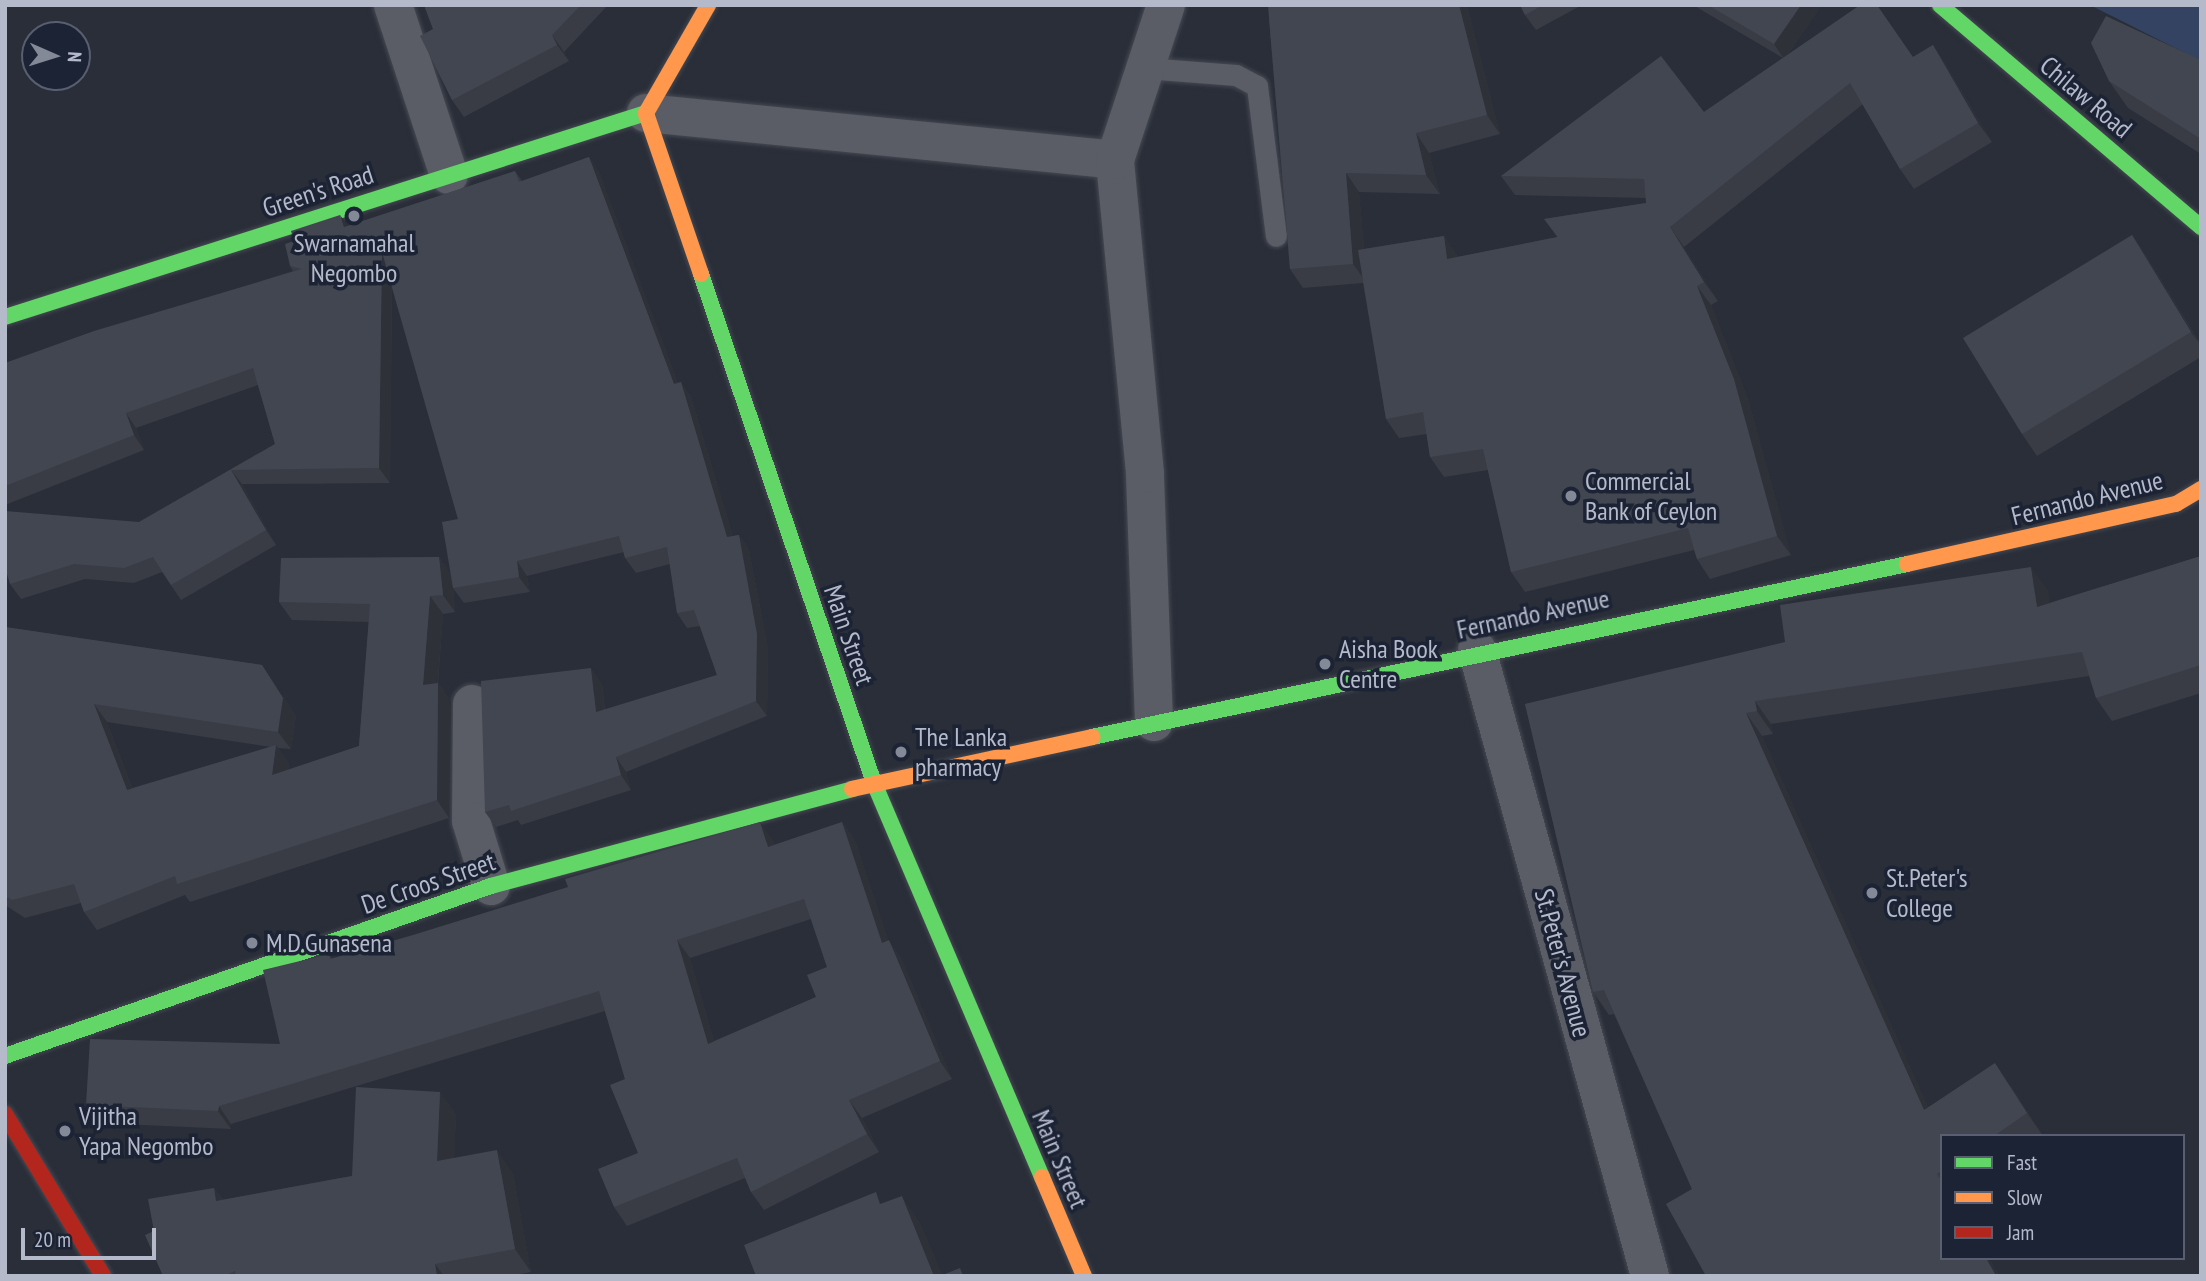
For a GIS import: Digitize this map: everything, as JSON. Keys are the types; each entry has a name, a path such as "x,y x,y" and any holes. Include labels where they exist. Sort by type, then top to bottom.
{"main road":[{"path":"646,113 708,5"},
{"name":"Chilaw Road","path":"1940,5 2201,227"},
{"name":"Green's Road","path":"5,317 646,113"},
{"name":"Main Street","path":"646,113 874,783 1084,1276"},
{"name":"Fernando Avenue","path":"874,783 1477,650 2039,536 2176,503 2201,489"},
{"name":"De Croos Street","path":"5,1056 491,886 874,783"},
{"path":"5,1114 103,1276"}],"street":[{"path":"393,5 449,174"},
{"path":"1154,722 1145,472 1115,160 1166,5"},
{"path":"646,113 1115,160"},
{"name":"St.Peter's Avenue","path":"1477,650 1650,1276"},
{"path":"472,704 471,821 491,886"}],"lane":[{"path":"1145,68 1236,75 1257,86 1276,236"}],"water":[{"path":"2090,5 2201,7 2201,61"}],"building":[{"path":"424,5 581,5 552,35 557,45 452,100 420,36 433,29"},
{"path":"1268,5 1459,5 1487,115 1416,133 1426,175 1346,173 1353,264 1290,269"},
{"path":"1520,5 1543,5 1525,15"},
{"path":"1708,5 1801,5 1774,44"},
{"path":"1860,5 1877,5 1913,57 1933,45 1978,123 1900,169 1850,83 1670,227 1704,282 1697,286 1734,379 1777,536 1697,559 1688,528 1511,572 1483,449 1430,457 1423,412 1386,419 1358,250 1444,236 1447,259 1558,237 1544,219 1646,203 1644,179 1501,176 1661,56 1704,112"},
{"path":"2106,16 2201,60 2201,139 2109,81 2091,43"},
{"path":"589,157 674,384 681,382 727,537 739,535 757,634 756,701 616,757 621,775 511,811 509,805 485,812 481,681 591,668 596,712 717,675 694,610 677,613 667,547 625,558 619,536 517,561 519,577 453,588 442,522 458,519 382,252 379,468 231,470 266,530 171,585 153,557 124,568 74,564 10,584 5,568 5,511 139,522 275,444 253,368 126,413 134,435 5,486 5,363 94,331 302,269 290,266 285,244 294,241 291,231 340,215 344,227 515,171 519,182"},
{"path":"2132,235 2191,332 2022,434 1963,338"},
{"path":"2201,556 2201,665 2096,698 2082,652 1755,701 1757,711 1746,713 1924,1110 1995,1063 2027,1113 1997,1134 1940,1134 1940,1172 1937,1174 1940,1179 1940,1260 1987,1260 1996,1276 1706,1276 1666,1204 1692,1189 1604,990 1593,992 1525,704 1785,642 1780,605 2031,567 2037,607"},
{"path":"439,557 443,595 430,596 423,685 438,683 437,800 177,884 175,876 84,912 74,884 12,900 5,896 5,627 262,665 283,698 278,732 94,704 127,790 276,745 272,775 359,746 370,604 279,602 281,558"},
{"path":"760,822 768,847 842,822 882,943 889,940 940,1061 849,1100 867,1134 751,1192 737,1158 614,1207 598,1169 638,1153 610,1085 625,1079 599,991 219,1106 218,1111 86,1105 90,1039 280,1044 263,970 329,954 330,959 413,935 568,887 565,879","holes":["804,899 827,967 807,975 816,997 708,1044 677,940"]},
{"path":"356,1087 440,1092 437,1161 497,1150 515,1249 435,1264 437,1276 236,1276 235,1271 224,1276 163,1276 145,1235 154,1231 148,1199 214,1188 216,1201 352,1176"},
{"path":"876,1192 880,1204 902,1196 934,1276 756,1276 744,1245"},
{"path":"960,1268 963,1276 940,1276"}],"traffic: fast":[{"path":"1940,5 2201,227"},
{"path":"5,317 646,113"},
{"path":"701,274 874,783 1042,1177"},
{"path":"1092,737 1907,564"},
{"path":"5,1056 491,886 852,789"}],"traffic: slow":[{"path":"701,274 646,113 708,5"},
{"path":"1907,564 2176,504 2201,489"},
{"path":"852,789 1092,737"},
{"path":"1042,1177 1084,1276"}],"traffic: jam":[{"path":"5,1114 103,1276"}],"place":[{"name":"Swarnamahal Negombo","path":"354,216"},
{"name":"Commercial Bank of Ceylon","path":"1571,496"},
{"name":"Aisha Book Centre","path":"1325,664"},
{"name":"The Lanka pharmacy","path":"901,752"},
{"name":"St.Peter's College","path":"1872,893"},
{"name":"M.D.Gunasena","path":"252,943"},
{"name":"Vijitha Yapa Negombo","path":"65,1131"}]}
